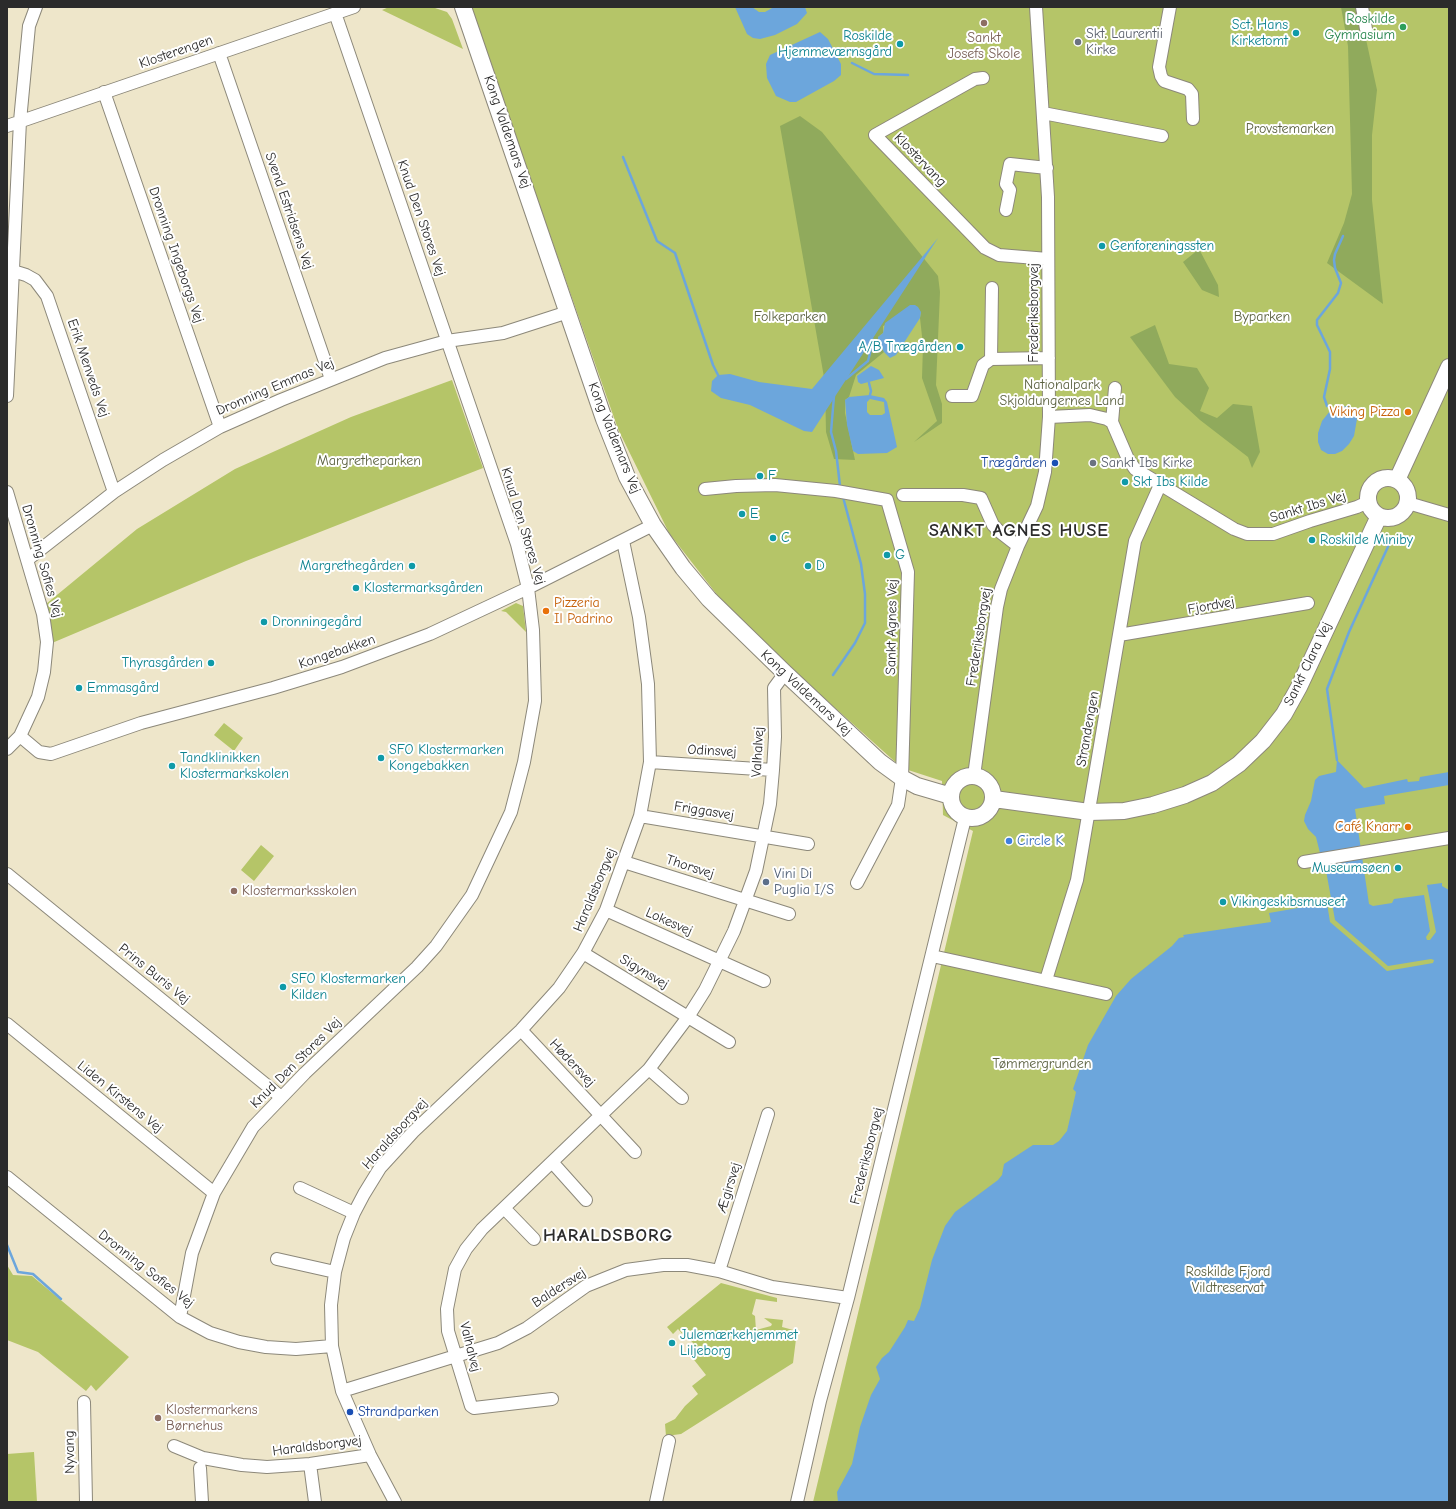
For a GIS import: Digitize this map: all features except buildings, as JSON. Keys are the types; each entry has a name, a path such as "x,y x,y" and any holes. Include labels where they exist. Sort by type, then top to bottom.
{"main road":[{"name":"Kong Valdemars Vej","path":"463,7 604,419 627,477 653,525 683,568 709,599 880,762 902,778 917,786 950,796"},
{"path":"1397,480 1449,366"},
{"path":"1389,478 1397,480 1407,490 1408,503 1402,513 1396,517 1385,518 1379,516 1374,513 1368,502 1369,491 1376,482 1389,478"},
{"name":"Sankt Clara Vej","path":"994,799 1089,812 1124,811 1153,805 1185,795 1212,783 1239,764 1263,741 1284,714 1299,687 1379,516"},
{"path":"974,776 981,777 991,786 994,799 992,806 984,815 978,818 965,818 954,809 950,796 952,789 961,779 974,776"}],"street":[{"path":"7,396 20,121 29,26 36,7"},
{"name":"Klosterengen","path":"7,126 354,7"},
{"name":"Frederiksborgvej","path":"974,776 997,607 1005,577 1039,499 1045,472 1049,417 1047,168 1036,7"},
{"path":"1170,7 1159,67 1164,81 1188,90 1192,94 1192,119"},
{"path":"1362,7 1366,29"},
{"name":"Knud Den Stores Vej","path":"180,1317 192,1253 214,1193 253,1128 281,1097 417,967 436,946 472,895 511,812 530,732 535,701 533,630 528,588 516,544 335,13"},
{"name":"Svend Estridsens Vej","path":"220,53 331,379"},
{"name":"Klostervang","path":"983,78 975,79 875,135 985,248 999,255 1048,259"},
{"name":"Dronning Ingeborgs Vej","path":"104,92 220,427"},
{"path":"1043,113 1162,136"},
{"path":"1006,210 1010,190 1006,184 1010,164 1047,168"},
{"name":"Erik Menveds Vej","path":"13,271 26,274 35,280 47,296 114,492"},
{"path":"991,360 992,288"},
{"name":"Dronning Emmas Vej","path":"27,560 114,492 163,460 220,427 331,379 385,358 447,341 503,333 568,312"},
{"path":"952,396 972,396 983,365 991,360 1049,358"},
{"name":"Sankt Ibs Vej","path":"1115,388 1112,422 1128,459 1135,469 1234,529 1247,534 1273,534 1324,516 1358,507 1368,502"},
{"path":"1049,417 1101,416 1112,422"},
{"name":"Strandengen","path":"1046,980 1077,880 1135,541 1160,484"},
{"name":"Sankt Agnes Vej","path":"705,489 736,486 775,485 836,491 887,500 908,572 902,778 898,805 858,883"},
{"name":"Dronning Sofies Vej","path":"7,492 43,614 47,642 44,672 38,697 20,736 7,749"},
{"path":"903,495 963,495 981,498 993,525 1018,546"},
{"path":"1408,503 1449,515"},
{"name":"Kongebakken","path":"20,736 39,752 51,754 141,723 342,667 430,634 528,588 653,525"},
{"name":"Haraldsborgvej","path":"395,1502 370,1455 342,1391 332,1346 331,1305 335,1272 344,1238 354,1213 380,1168 413,1132 521,1030 559,988 583,953 606,910 640,816 650,762 648,684 639,617 623,541"},
{"name":"Fjordvej","path":"1119,635 1308,603"},
{"name":"Valhalvej","path":"552,1399 474,1408 471,1406 448,1331 447,1309 455,1270 474,1239 504,1208 649,1069 688,1017 705,990 721,960 746,901 756,871 764,836 773,770 775,737 774,688 785,673"},
{"name":"Odinsvej","path":"650,762 773,770"},
{"name":"Friggasvej","path":"640,816 764,836"},
{"name":"Frederiksborgvej","path":"797,1502 820,1401 848,1298 965,818"},
{"path":"764,836 808,844"},
{"path":"1304,862 1449,838"},
{"name":"Thorsvej","path":"624,862 746,901"},
{"name":"Prins Buris Vej","path":"7,874 281,1097"},
{"path":"746,901 789,914"},
{"name":"Lokesvej","path":"606,910 721,960"},
{"name":"Sigynsvej","path":"583,953 688,1017"},
{"path":"932,956 1106,994"},
{"path":"721,960 764,981"},
{"path":"688,1017 729,1042"},
{"name":"Liden Kirstens Vej","path":"7,1024 214,1193"},
{"name":"Hødersvej","path":"521,1030 601,1115"},
{"path":"649,1069 682,1098"},
{"name":"Ægirsvej","path":"719,1272 768,1114"},
{"path":"601,1115 635,1152"},
{"path":"552,1162 586,1200"},
{"name":"Dronning Sofies Vej","path":"7,1177 180,1317 210,1333 239,1342 266,1347 296,1349 332,1346"},
{"path":"300,1188 354,1213"},
{"path":"504,1208 534,1239"},
{"path":"277,1259 335,1272"},
{"name":"Baldersvej","path":"342,1391 498,1343 527,1328 586,1286 614,1273 664,1265 687,1265 719,1272 772,1287 848,1298"},
{"name":"Nyvang","path":"84,1402 86,1502"},
{"path":"656,1502 669,1441"},
{"name":"Haraldsborgvej","path":"174,1446 203,1458 242,1465 267,1467 310,1464 370,1455"},
{"path":"310,1464 315,1502"},
{"path":"200,1468 202,1502"}],"green space":[{"path":"389,7 432,7 447,12 452,19 463,49 382,10"},
{"name":"Nationalpark Skjoldungernes Land","path":"470,7 1449,7 1449,1502 813,1502 973,831 943,815 942,781 902,768 736,619 669,533 618,429"},
{"path":"1341,7 1359,7 1377,90 1372,135 1372,200 1383,304 1327,263 1344,223 1352,194 1348,46"},
{"path":"800,116 822,132 938,276 940,292 936,385 942,404 942,423 914,442 937,421 922,378 923,345 920,318 921,312 883,326 883,333 878,337 878,340 884,352 856,375 849,397 845,400 845,413 855,460 834,459 826,432 825,383 780,126"},
{"path":"1199,249 1218,285 1219,297 1202,290 1183,262"},
{"path":"1155,325 1169,364 1197,368 1209,388 1200,411 1217,418 1233,404 1252,406 1260,452 1252,468 1248,457 1200,420 1175,397 1130,337"},
{"name":"Margretheparken","path":"452,380 483,468 246,561 52,643 46,604 137,529 235,469 351,417"},
{"path":"516,603 523,606 526,632 506,612 501,611"},
{"path":"224,723 243,738 234,751 214,735"},
{"path":"261,845 274,856 254,881 241,870"},
{"path":"7,1265 13,1275 32,1276 129,1357 96,1391 91,1385 86,1391 38,1352 7,1340"},
{"path":"721,1283 777,1298 777,1302 756,1299 752,1314 755,1316 756,1330 771,1326 772,1324 764,1318 783,1320 782,1327 797,1331 793,1363 681,1434 666,1436 665,1424 675,1419 685,1406 698,1394 692,1386 706,1375 691,1356 696,1352 691,1345 693,1343 678,1329 673,1334 667,1327"},
{"path":"34,1452 37,1502 7,1502 7,1454"}],"water":[{"path":"735,7 752,7 759,12 765,12 774,7 805,7 807,13 797,24 775,35 760,39 753,38 747,34"},
{"path":"820,32 828,39 841,64 841,75 834,81 796,102 790,102 776,96 767,78 766,64 770,55"},
{"path":"938,238 812,432 804,431 750,405 721,398 711,391 712,381 718,375 730,374 759,382 812,389"},
{"path":"910,305 915,305 918,307 921,312 920,318 896,355 890,358 884,352 878,341 878,337 883,333 885,323"},
{"path":"871,366 879,370 884,378 861,384 858,382 857,376"},
{"path":"870,395 884,398 887,402 897,447 887,453 858,454 853,451 847,425 845,400 849,397","holes":["870,399 884,402 885,413 882,415 870,415 867,412 867,402"]},
{"path":"1348,406 1353,410 1357,419 1354,436 1342,451 1335,454 1328,454 1321,450 1318,442 1318,433 1322,421 1330,411 1339,407"},
{"name":"Roskilde Fjord Vildtreservat","path":"1337,760 1364,788 1407,779 1408,782 1419,781 1420,777 1449,772 1449,785 1384,796 1385,804 1355,809 1369,904 1373,906 1392,903 1394,899 1424,895 1430,931 1426,937 1427,940 1430,940 1436,932 1427,885 1442,883 1442,886 1449,890 1449,1502 838,1502 837,1492 852,1464 860,1427 871,1395 880,1379 876,1367 882,1358 889,1352 908,1320 914,1321 920,1308 932,1260 945,1226 955,1212 998,1180 1002,1175 1004,1164 1033,1145 1053,1145 1059,1141 1067,1131 1076,1092 1073,1089 1088,1045 1116,996 1131,979 1172,946 1179,938 1184,937 1183,935 1271,922 1269,913 1327,903 1330,922 1387,971 1433,963 1434,960 1431,959 1388,966 1335,920 1323,854 1320,853 1316,837 1308,829 1304,821 1311,801 1315,780 1319,776 1336,772"}],"waterway":[{"path":"852,63 874,74 908,75"},
{"path":"623,157 657,241 675,253 713,365 718,375"},
{"path":"1327,406 1324,397 1330,369 1330,352 1317,325 1317,320 1338,293 1341,283 1335,268 1334,260 1343,236"},
{"path":"846,379 868,361 873,341 871,336"},
{"path":"869,383 871,391 870,395"},
{"path":"834,396 831,432 836,451 840,486"},
{"path":"833,675 855,643 865,623 865,594 861,564 843,497"},
{"path":"1337,760 1327,689 1349,632 1392,538"},
{"path":"7,1245 18,1272 33,1274 61,1299"}],"place":[{"name":"Sankt Josefs Skole","path":"984,23"},
{"name":"Roskilde Gymnasium","path":"1403,27"},
{"name":"Sct. Hans Kirketomt","path":"1296,33"},
{"name":"Skt. Laurentii Kirke","path":"1078,42"},
{"name":"Roskilde Hjemmeværnsgård","path":"900,44"},
{"name":"Genforeningssten","path":"1102,246"},
{"name":"A/B Trægården","path":"960,347"},
{"name":"Viking Pizza","path":"1408,412"},
{"name":"Trægården","path":"1055,463"},
{"name":"Sankt Ibs Kirke","path":"1093,463"},
{"name":"F","path":"760,476"},
{"name":"Skt Ibs Kilde","path":"1125,482"},
{"name":"E","path":"742,514"},
{"name":"C","path":"773,538"},
{"name":"Roskilde Miniby","path":"1312,540"},
{"name":"G","path":"887,555"},
{"name":"Margrethegården","path":"412,566"},
{"name":"D","path":"808,566"},
{"name":"Klostermarksgården","path":"356,588"},
{"name":"Pizzeria Il Padrino","path":"546,611"},
{"name":"Dronningegård","path":"264,622"},
{"name":"Thyrasgården","path":"211,663"},
{"name":"Emmasgård","path":"79,688"},
{"name":"SFO Klostermarken Kongebakken","path":"381,758"},
{"name":"Tandklinikken Klostermarkskolen","path":"172,766"},
{"name":"Café Knarr","path":"1408,827"},
{"name":"Circle K","path":"1009,841"},
{"name":"Museumsøen","path":"1398,868"},
{"name":"Vini Di Puglia I/S","path":"766,882"},
{"name":"Klostermarksskolen","path":"234,891"},
{"name":"Vikingeskibsmuseet","path":"1223,902"},
{"name":"SFO Klostermarken Kilden","path":"283,987"},
{"name":"Julemærkehjemmet Liljeborg","path":"672,1343"},
{"name":"Strandparken","path":"350,1412"},
{"name":"Klostermarkens Børnehus","path":"158,1418"}],"district":[{"name":"SANKT AGNES HUSE","path":"1019,531"},
{"name":"HARALDSBORG","path":"608,1236"}],"park label":[{"name":"Provstemarken","path":"1290,129"},
{"name":"Folkeparken","path":"790,317"},
{"name":"Byparken","path":"1262,317"},
{"name":"Tømmergrunden","path":"1042,1064"}]}
